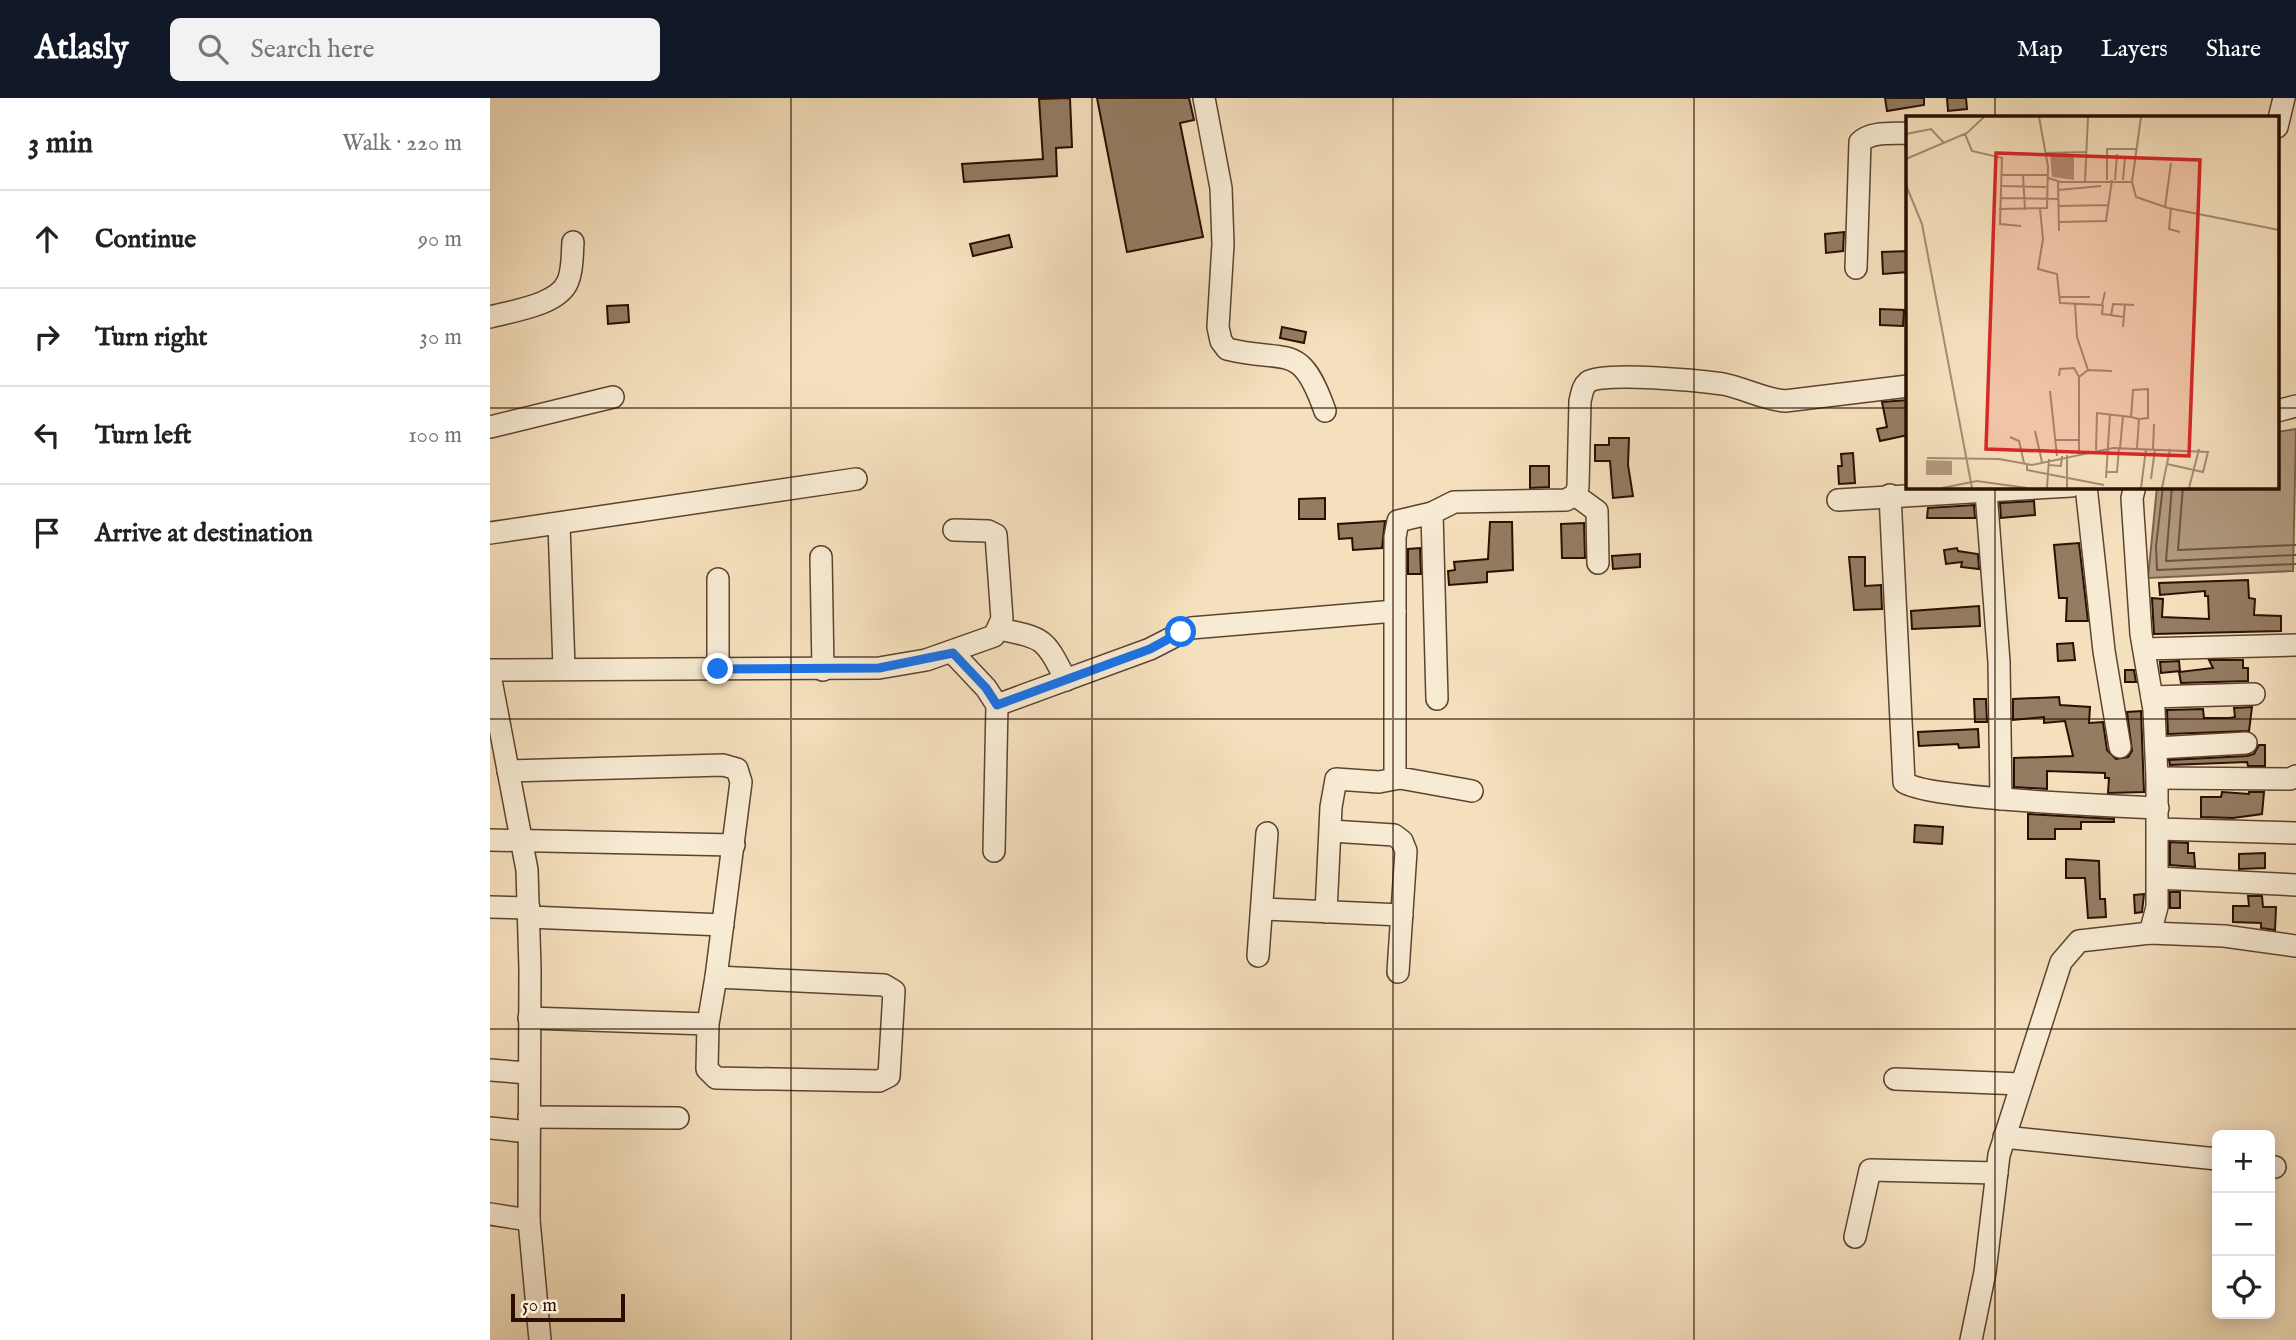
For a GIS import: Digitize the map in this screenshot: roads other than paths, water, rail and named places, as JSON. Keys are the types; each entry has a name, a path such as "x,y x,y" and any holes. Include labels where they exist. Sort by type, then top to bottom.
{"street":[{"path":"1204,98 1221,188 1223,244 1218,327 1220,341 1227,349 1289,359 1303,367 1313,377 1325,411"},
{"path":"2278,123 2284,98"},
{"path":"1856,268 1860,142 1877,134 1906,133"},
{"path":"490,317 549,299 561,292 570,275 573,242"},
{"path":"1400,779 1393,766 1396,527 1403,518 1432,513 1445,504 1454,502 1566,500 1575,495 1578,487 1580,401 1583,387 1590,380 1632,377 1724,385 1768,399 1785,401 1906,386"},
{"path":"490,427 613,397"},
{"path":"2278,411 2296,406"},
{"path":"490,533 856,479"},
{"path":"1838,500 2031,488"},
{"path":"2086,488 2104,651 2120,747"},
{"path":"2135,488 2133,512 2144,649 2152,696 2156,748 2158,878 2157,907 2150,933"},
{"path":"1986,492 1999,662 2001,799"},
{"path":"1575,495 1597,511 1598,563"},
{"path":"1889,495 1904,782 1920,789 2158,819 2296,833"},
{"path":"1432,513 1437,699"},
{"path":"559,524 564,668"},
{"path":"490,670 879,668 953,653 994,636 1000,629 1002,619 996,535 988,531 954,530"},
{"path":"821,556 822,670"},
{"path":"718,579 718,669"},
{"path":"997,705 1150,649 1191,628 1395,611"},
{"path":"1000,629 1040,638 1050,648 1066,680"},
{"path":"2144,649 2296,645"},
{"path":"953,653 986,688 997,705 994,851"},
{"path":"490,675 521,841 529,913 529,1220 540,1340"},
{"path":"2152,696 2254,694"},
{"path":"2156,748 2246,743"},
{"path":"508,771 731,766 737,769 741,782 708,1024 706,1069 716,1078 878,1081 890,1076 894,997 890,986 716,977"},
{"path":"2157,778 2290,779 2296,776"},
{"path":"1326,912 1336,779 1379,782 1400,779 1472,791"},
{"path":"1331,831 1394,835 1402,841 1406,851 1398,972"},
{"path":"1258,956 1267,833"},
{"path":"490,839 734,845"},
{"path":"2158,878 2296,885"},
{"path":"490,907 529,913 723,925"},
{"path":"1263,909 1402,915"},
{"path":"1971,1340 1985,1272 2004,1137 2061,962 2079,941 2150,933 2224,936 2296,946"},
{"path":"529,1018 708,1024"},
{"path":"490,1070 528,1073"},
{"path":"1895,1079 2021,1084"},
{"path":"490,1128 678,1118"},
{"path":"2004,1137 2212,1158"},
{"path":"1855,1237 1870,1170 1997,1172"},
{"path":"490,1214 529,1220"}],"water":[{"path":"2296,429 2293,571 2148,578 2157,488 2278,488 2278,432"}]}
